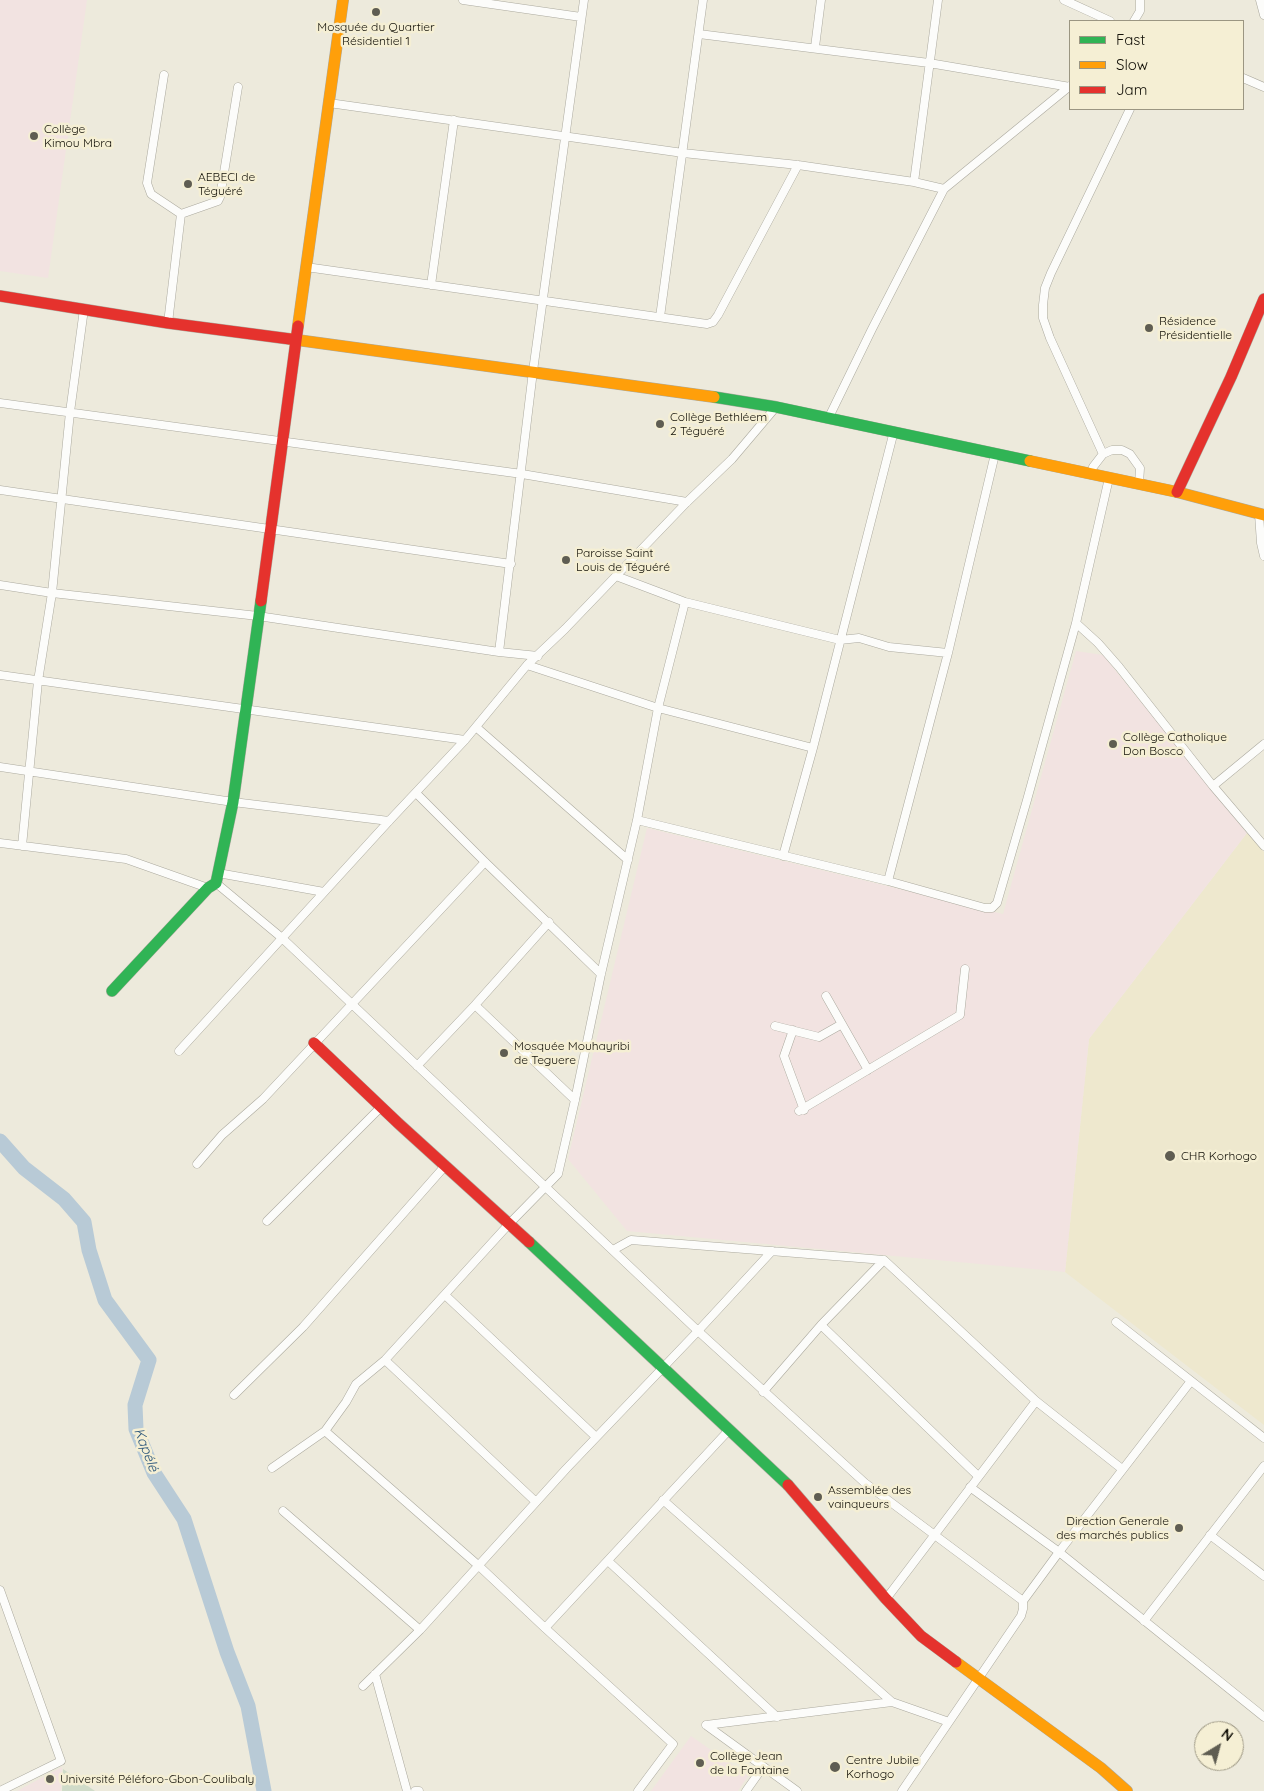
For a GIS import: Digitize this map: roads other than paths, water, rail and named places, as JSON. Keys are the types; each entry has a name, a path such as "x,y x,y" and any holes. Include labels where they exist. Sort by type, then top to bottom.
{"street":[{"path":"112,991 214,881 233,802 343,0"},
{"path":"463,0 582,17"},
{"path":"499,652 522,474 533,370 584,0"},
{"path":"660,317 703,0"},
{"path":"815,47 821,0"},
{"path":"914,182 938,0"},
{"path":"1064,0 1108,20"},
{"path":"1135,20 1140,11 1140,0"},
{"path":"1260,0 1264,15"},
{"path":"699,34 815,47 929,63 1069,87"},
{"path":"164,75 147,183 151,194 181,214"},
{"path":"1244,78 1264,88"},
{"path":"181,214 218,201 220,198 238,87"},
{"path":"829,417 944,189 1069,88"},
{"path":"329,103 682,153 798,165 914,182 944,189"},
{"path":"1103,454 1050,338 1043,318 1043,305 1045,288 1050,273 1130,110"},
{"path":"431,284 454,120"},
{"path":"306,267 707,324 713,322 798,165"},
{"path":"168,323 181,214"},
{"path":"0,296 168,323 297,338 698,394 829,417 1091,475 1177,492 1261,514 1261,543 1264,556"},
{"path":"1177,492 1231,377 1264,299"},
{"path":"22,846 38,680 52,594 70,412 84,309"},
{"path":"0,403 522,474 687,502"},
{"path":"179,1051 465,740 527,665 538,656 687,502 732,459 776,407"},
{"path":"783,856 813,748 894,431"},
{"path":"1091,475 1093,467 1103,454 1112,450 1122,450 1130,454 1140,468 1139,484"},
{"path":"888,881 948,653 995,454"},
{"path":"637,820 888,881 985,908 995,906 1027,800 1076,623 1109,478"},
{"path":"0,490 511,564"},
{"path":"616,576 685,602 840,640 859,638 889,647 948,653"},
{"path":"0,585 52,594 258,616 499,652 538,656"},
{"path":"272,1468 325,1431 346,1402 356,1384 385,1360 509,1224 558,1174 576,1100 601,974 637,820 658,708 685,602"},
{"path":"1076,623 1098,643 1119,667 1213,786 1264,846"},
{"path":"527,665 658,708 813,748"},
{"path":"0,675 465,740"},
{"path":"476,727 628,860"},
{"path":"1213,786 1264,744"},
{"path":"0,767 233,802 389,821"},
{"path":"416,793 601,974"},
{"path":"0,842 126,859 214,881 324,892"},
{"path":"197,1164 222,1135 263,1098 485,862"},
{"path":"214,881 282,938 763,1392 865,1483 1023,1601"},
{"path":"417,1066 475,1005 548,922"},
{"path":"793,1030 784,1056 801,1111 960,1015 965,969"},
{"path":"826,996 868,1070"},
{"path":"475,1005 576,1100"},
{"path":"775,1026 819,1037 842,1024"},
{"path":"314,1044 787,1484 886,1599 921,1636 1101,1768 1127,1791"},
{"path":"266,1221 381,1107"},
{"path":"234,1395 302,1327 445,1166"},
{"path":"613,1250 630,1240 884,1260 1036,1401 1122,1470"},
{"path":"363,1686 420,1630 596,1437 772,1251"},
{"path":"763,1392 821,1325 884,1260"},
{"path":"445,1294 596,1437"},
{"path":"1116,1322 1264,1438"},
{"path":"821,1325 978,1476"},
{"path":"385,1360 536,1502"},
{"path":"902,1791 1021,1616 1023,1601 1191,1381"},
{"path":"886,1599 1036,1401"},
{"path":"545,1628 729,1430"},
{"path":"325,1431 480,1566 545,1628 674,1744 638,1791"},
{"path":"1144,1621 1264,1466"},
{"path":"970,1487 1059,1552 1264,1717"},
{"path":"663,1500 892,1702 949,1722"},
{"path":"283,1511 420,1630"},
{"path":"1210,1535 1264,1576"},
{"path":"608,1561 777,1717"},
{"path":"0,1590 61,1760 0,1791"},
{"path":"375,1674 407,1791"},
{"path":"797,1791 706,1725 892,1702"},
{"path":"746,1791 763,1767"}],"waterway":[{"name":"Kapélé","path":"0,1141 24,1168 64,1199 84,1222 89,1250 105,1300 149,1360 135,1405 136,1429 154,1473 184,1519 227,1652 248,1706 264,1791"}],"place":[{"name":"Mosquée du Quartier Résidentiel 1","path":"376,12"},
{"name":"Collège Kimou Mbra","path":"34,136"},
{"name":"AEBECI de Téguéré","path":"188,184"},
{"name":"Résidence Présidentielle","path":"1149,328"},
{"name":"Collège Bethléem 2 Téguéré","path":"660,424"},
{"name":"Paroisse Saint Louis de Téguéré","path":"566,560"},
{"name":"Collège Catholique Don Bosco","path":"1113,744"},
{"name":"Mosquée Mouhayribi de Teguere","path":"504,1053"},
{"name":"CHR Korhogo","path":"1170,1156"},
{"name":"Assemblée des vainqueurs","path":"818,1497"},
{"name":"Direction Generale des marchés publics","path":"1179,1528"},
{"name":"Collège Jean de la Fontaine","path":"700,1763"},
{"name":"Centre Jubile Korhogo","path":"835,1767"},
{"name":"Université Péléforo-Gbon-Coulibaly","path":"50,1779"}]}
